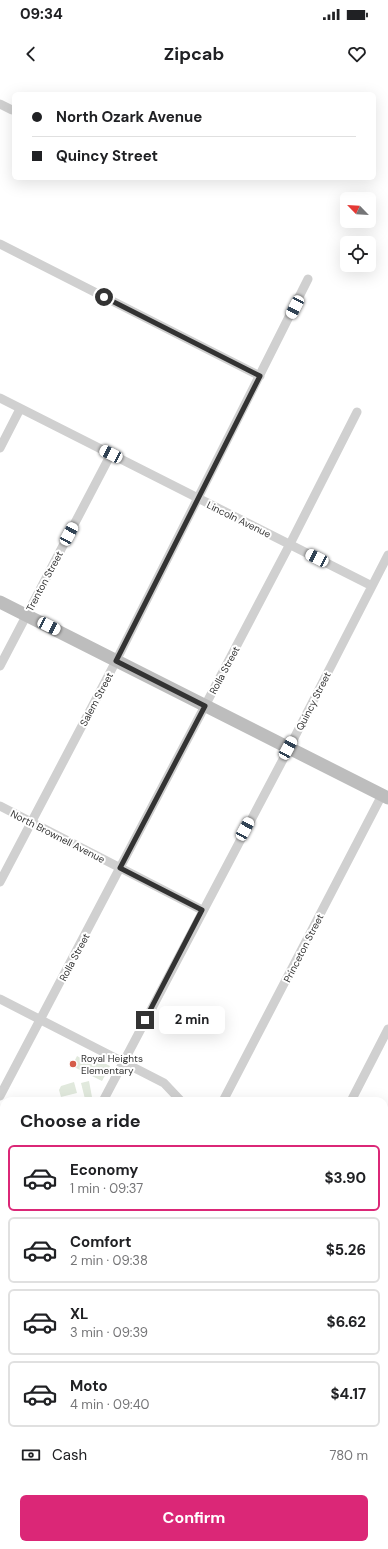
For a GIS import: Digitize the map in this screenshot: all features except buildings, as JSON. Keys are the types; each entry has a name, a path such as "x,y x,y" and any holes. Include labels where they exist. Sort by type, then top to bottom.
{"street":[{"path":"0,104 12,110"},
{"path":"0,244 260,376"},
{"name":"Salem Street","path":"0,882 116,661 308,279"},
{"name":"Lincoln Avenue","path":"0,398 372,586"},
{"path":"0,448 20,409"},
{"name":"Rolla Street","path":"0,1096 290,544 357,412"},
{"name":"Trenton Street","path":"0,666 111,454"},
{"name":"Quincy Street","path":"105,1097 388,555"},
{"path":"0,602 385,797"},
{"name":"Princeton Street","path":"225,1097 385,797"},
{"name":"North Brownell Avenue","path":"0,806 202,910"},
{"path":"0,999 164,1083 177,1097"},
{"path":"352,1097 388,1029"}],"shaded area":[{"path":"77,1056 86,1061 90,1056 110,1066 102,1081 72,1066"},
{"path":"89,1081 92,1097 84,1097 81,1083"},
{"path":"74,1082 77,1093 61,1097 59,1090 61,1086"}],"place":[{"name":"Royal Heights Elementary","path":"73,1064"}],"route":[{"path":"104,297 260,376 116,661 205,706 120,868 202,910 145,1020"}]}
